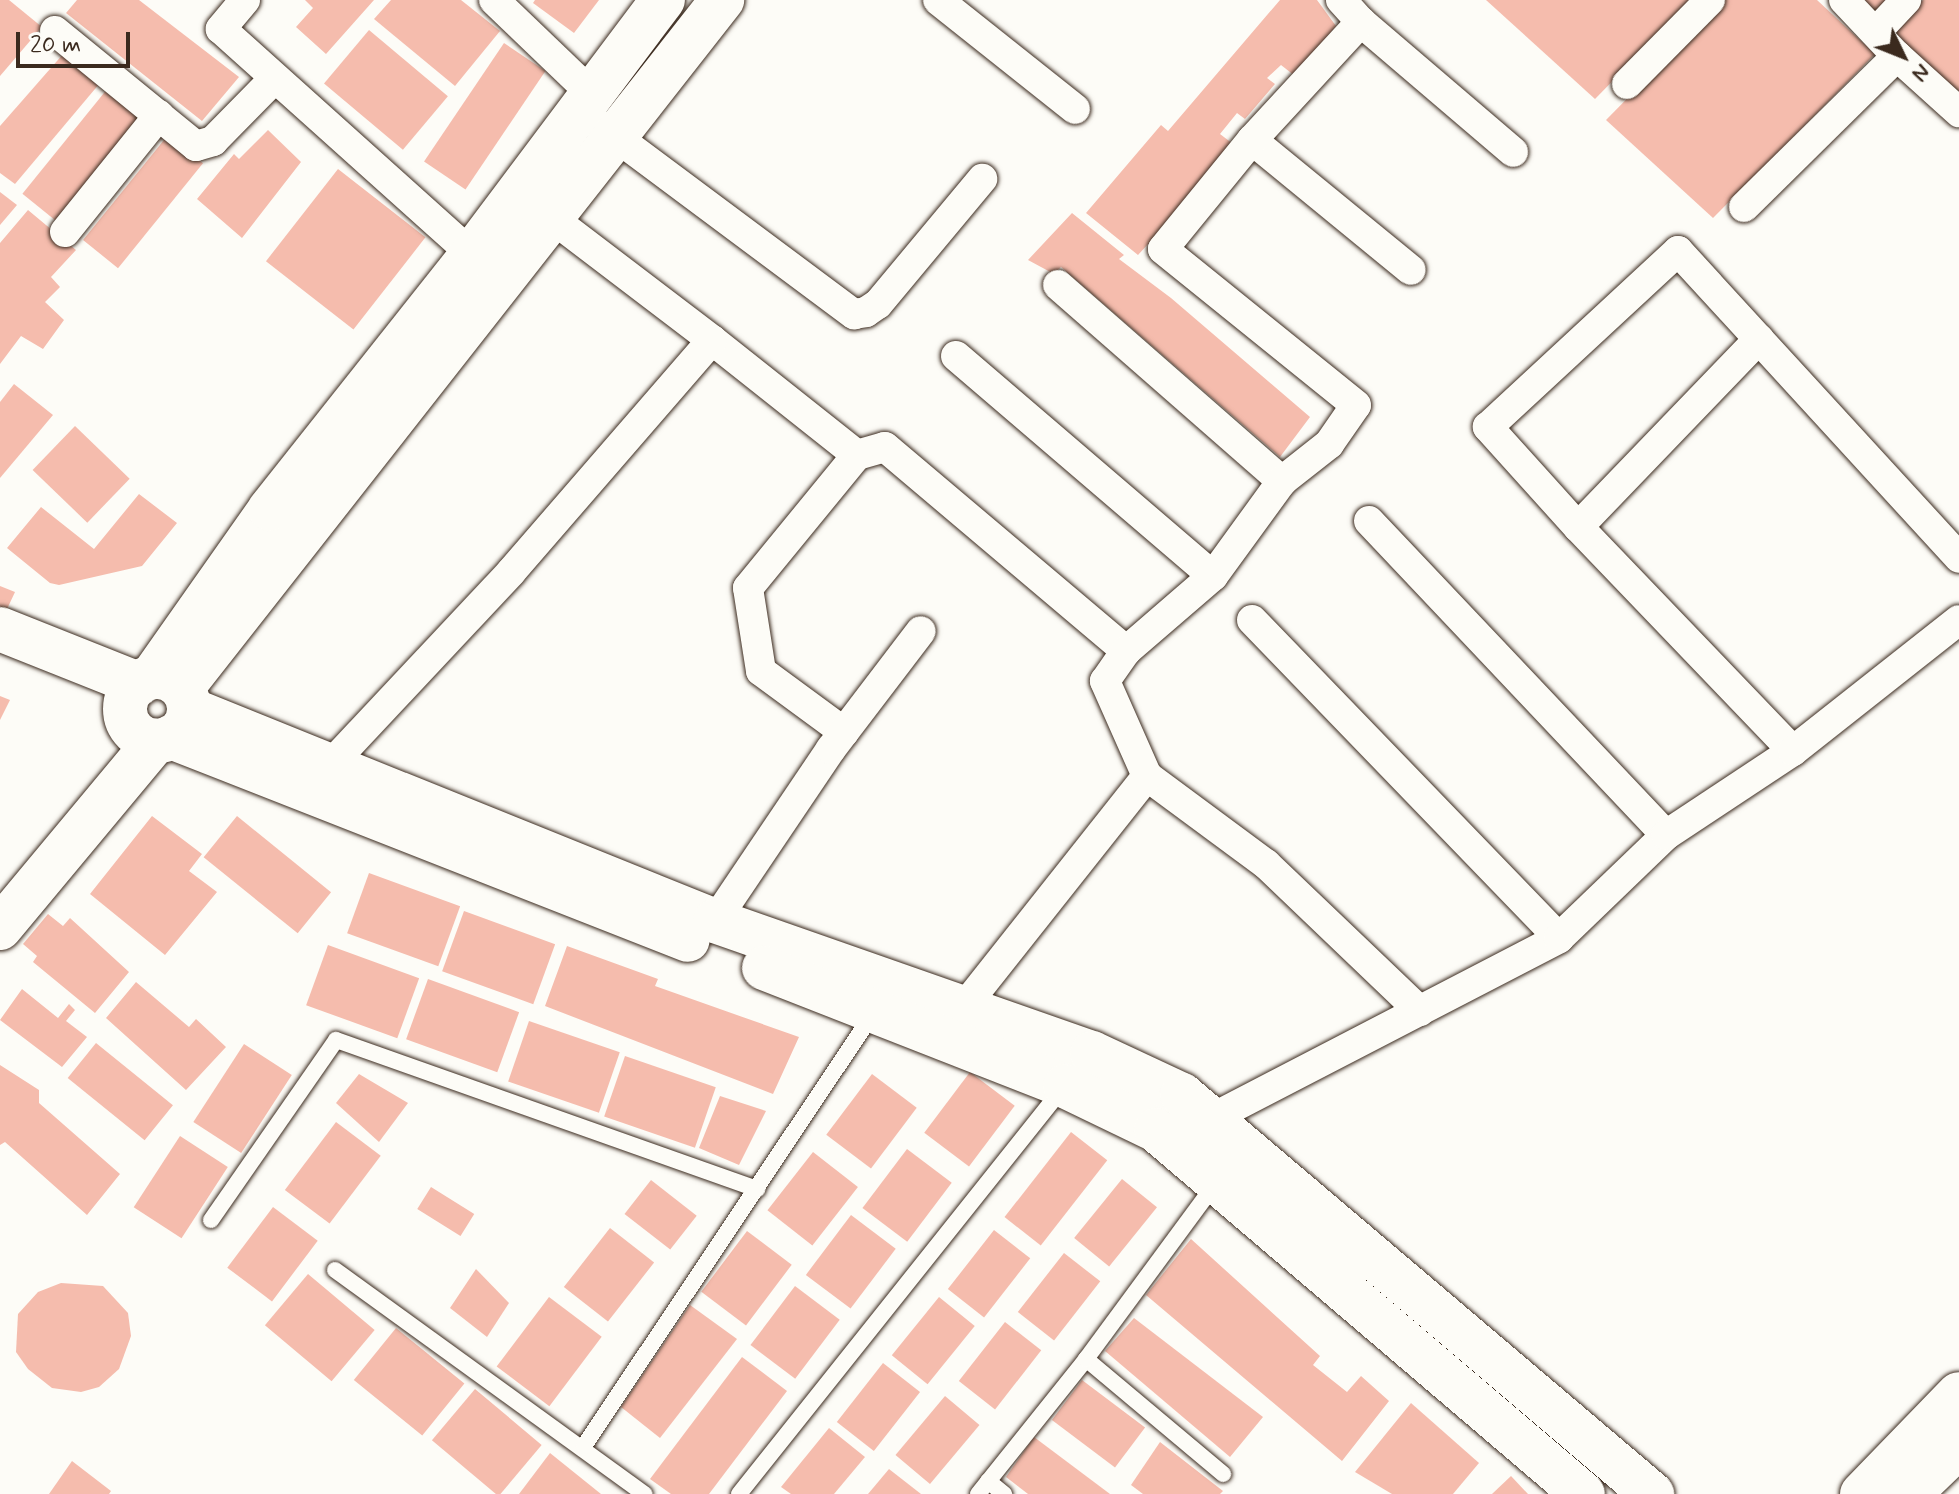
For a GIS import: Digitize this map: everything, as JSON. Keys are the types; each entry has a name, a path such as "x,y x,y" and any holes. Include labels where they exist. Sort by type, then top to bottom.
{"street":[{"path":"245,0 221,29 472,254"},
{"path":"494,0 585,100 615,138 854,314 866,312 878,304 982,179"},
{"path":"0,928 156,709 270,509 472,254 663,0"},
{"path":"0,884 156,709 552,218 722,0"},
{"path":"938,0 1075,109"},
{"path":"1627,84 1710,0"},
{"path":"1844,0 1897,56 1959,112"},
{"path":"1876,32 1906,0"},
{"path":"1420,1011 1266,864 1147,776 1105,681 1126,651 1213,576 1282,481 1329,444 1356,405 1163,249 1351,11 1513,152"},
{"path":"55,31 196,146 213,141 275,78"},
{"path":"1744,207 1897,56"},
{"path":"65,232 159,115"},
{"path":"1252,140 1411,270"},
{"path":"552,218 857,455"},
{"path":"1793,751 1578,527 1488,427 1678,251 1959,558"},
{"path":"1058,285 1282,481"},
{"path":"1578,527 1759,339"},
{"path":"331,764 511,572 712,340"},
{"path":"956,356 1213,576"},
{"path":"844,732 761,671 748,588 857,455 885,447 1126,651"},
{"path":"1369,521 1666,835"},
{"path":"1252,620 1559,938"},
{"path":"1170,1142 1210,1117 1559,938 1666,835 1793,751 1959,620"},
{"path":"0,629 156,709 581,901 885,995 964,1007 1092,1053 1182,1095 1652,1494"},
{"path":"715,921 844,732 921,631"},
{"path":"0,660 331,764 715,921 885,995 1141,1121 1217,1181 1583,1494"},
{"path":"964,1007 1147,776"},
{"path":"1862,1494 1959,1394"},
{"path":"1909,1494 1959,1446"}],"lane":[{"path":"584,1446 885,995"},
{"path":"211,1220 336,1040 757,1189"},
{"path":"739,1494 1065,1086"},
{"path":"1004,1494 983,1488 1086,1359 1217,1181"},
{"path":"335,1270 584,1446 645,1494"},
{"path":"1086,1359 1223,1474"}],"building":[{"path":"0,0 9,0 42,27 0,76"},
{"path":"77,0 139,0 239,77 202,121 66,13"},
{"path":"305,0 374,0 326,54 296,27 313,8"},
{"path":"391,0 461,0 500,31 455,86 374,19"},
{"path":"535,0 599,0 574,33 533,3"},
{"path":"1280,0 1317,0 1336,26 1295,76 1281,65 1267,78 1275,84 1245,119 1237,113 1220,134 1237,147 1138,255 1086,213 1161,125 1168,131"},
{"path":"1486,0 1692,0 1595,99"},
{"path":"1724,0 1817,0 1875,54 1713,218 1606,120"},
{"path":"1862,0 1889,0 1876,13"},
{"path":"1923,0 1959,0 1959,97 1890,34"},
{"path":"369,30 448,96 403,150 324,84"},
{"path":"504,43 545,71 465,190 424,162"},
{"path":"64,53 100,83 15,184 0,173 0,126"},
{"path":"108,88 143,116 57,222 22,194"},
{"path":"268,130 301,162 242,238 197,199 234,154 239,159"},
{"path":"168,135 203,163 118,268 83,240"},
{"path":"338,169 425,237 353,330 266,261"},
{"path":"0,192 17,205 0,225"},
{"path":"28,210 76,250 51,277 60,287 45,302 64,320 43,349 21,336 0,364 0,243"},
{"path":"1072,213 1124,255 1119,259 1171,298 1310,417 1280,457 1061,267 1054,274 1028,260"},
{"path":"14,384 53,415 0,478 0,402"},
{"path":"75,426 130,479 87,523 33,470"},
{"path":"139,494 177,523 142,566 59,585 50,583 7,548 41,507 94,549"},
{"path":"0,586 15,592 0,624"},
{"path":"0,696 10,700 0,720"},
{"path":"152,816 202,854 189,871 217,892 165,955 90,894"},
{"path":"237,816 331,892 298,933 204,857"},
{"path":"369,873 460,906 438,966 347,933"},
{"path":"464,911 555,944 533,1004 442,971"},
{"path":"48,914 63,926 70,918 129,972 95,1013 33,962 37,956 23,944"},
{"path":"328,945 419,978 397,1038 306,1005"},
{"path":"567,946 658,979 655,986 799,1037 773,1094 545,1006"},
{"path":"428,979 519,1012 497,1072 406,1039"},
{"path":"136,982 189,1027 196,1019 226,1047 186,1090 106,1018"},
{"path":"22,989 58,1018 69,1004 75,1010 66,1021 87,1037 62,1067 0,1020"},
{"path":"529,1021 620,1052 599,1113 508,1082"},
{"path":"96,1043 173,1105 145,1140 68,1078"},
{"path":"244,1044 292,1075 241,1153 193,1122"},
{"path":"625,1056 716,1087 695,1148 604,1117"},
{"path":"0,1065 39,1090 39,1103 120,1174 87,1215 5,1142 0,1145"},
{"path":"970,1072 1015,1106 969,1166 924,1133"},
{"path":"359,1074 408,1103 379,1142 336,1103"},
{"path":"872,1074 917,1108 871,1168 826,1135"},
{"path":"720,1096 766,1111 739,1165 699,1148"},
{"path":"336,1122 381,1156 330,1224 285,1190"},
{"path":"1071,1132 1107,1160 1041,1245 1005,1217"},
{"path":"180,1136 228,1167 182,1238 134,1207"},
{"path":"907,1149 952,1183 907,1242 862,1208"},
{"path":"813,1152 858,1187 812,1245 767,1210"},
{"path":"1122,1179 1157,1207 1109,1266 1074,1238"},
{"path":"651,1180 697,1216 670,1250 625,1214"},
{"path":"431,1187 474,1214 460,1236 417,1209"},
{"path":"273,1207 318,1241 272,1301 227,1268"},
{"path":"851,1215 896,1249 851,1309 806,1275"},
{"path":"610,1228 654,1262 608,1322 564,1287"},
{"path":"994,1230 1030,1258 984,1317 948,1289"},
{"path":"747,1231 792,1265 746,1325 701,1292"},
{"path":"1191,1239 1320,1356 1313,1365 1347,1392 1361,1376 1389,1401 1342,1461 1146,1295"},
{"path":"1064,1253 1100,1281 1054,1340 1018,1312"},
{"path":"476,1269 509,1303 487,1337 450,1308"},
{"path":"308,1274 375,1330 332,1381 265,1325"},
{"path":"61,1283 103,1286 128,1313 131,1336 119,1369 99,1387 81,1392 52,1388 28,1369 16,1352 18,1314 38,1292"},
{"path":"795,1286 840,1320 795,1379 750,1345"},
{"path":"549,1297 602,1337 549,1406 497,1366"},
{"path":"939,1297 975,1326 928,1384 892,1355"},
{"path":"690,1305 737,1339 660,1438 621,1407"},
{"path":"1134,1318 1263,1417 1230,1457 1105,1351"},
{"path":"1005,1322 1041,1350 995,1409 959,1381"},
{"path":"396,1328 464,1383 422,1435 354,1380"},
{"path":"742,1357 787,1391 709,1494 671,1494 650,1479"},
{"path":"883,1363 920,1392 874,1451 837,1422"},
{"path":"1082,1380 1145,1428 1115,1467 1052,1420"},
{"path":"475,1389 542,1445 500,1494 496,1494 432,1440"},
{"path":"945,1396 979,1425 930,1484 896,1455"},
{"path":"1411,1403 1479,1463 1453,1494 1392,1494 1355,1472"},
{"path":"829,1428 865,1457 834,1494 791,1494 781,1487"},
{"path":"1034,1437 1110,1494 1028,1494 1006,1477"},
{"path":"1160,1442 1223,1491 1220,1494 1143,1494 1131,1485"},
{"path":"550,1453 601,1494 519,1494"},
{"path":"72,1461 111,1491 109,1494 49,1494"},
{"path":"889,1469 921,1494 868,1494"},
{"path":"1511,1476 1528,1494 1492,1494"}]}
